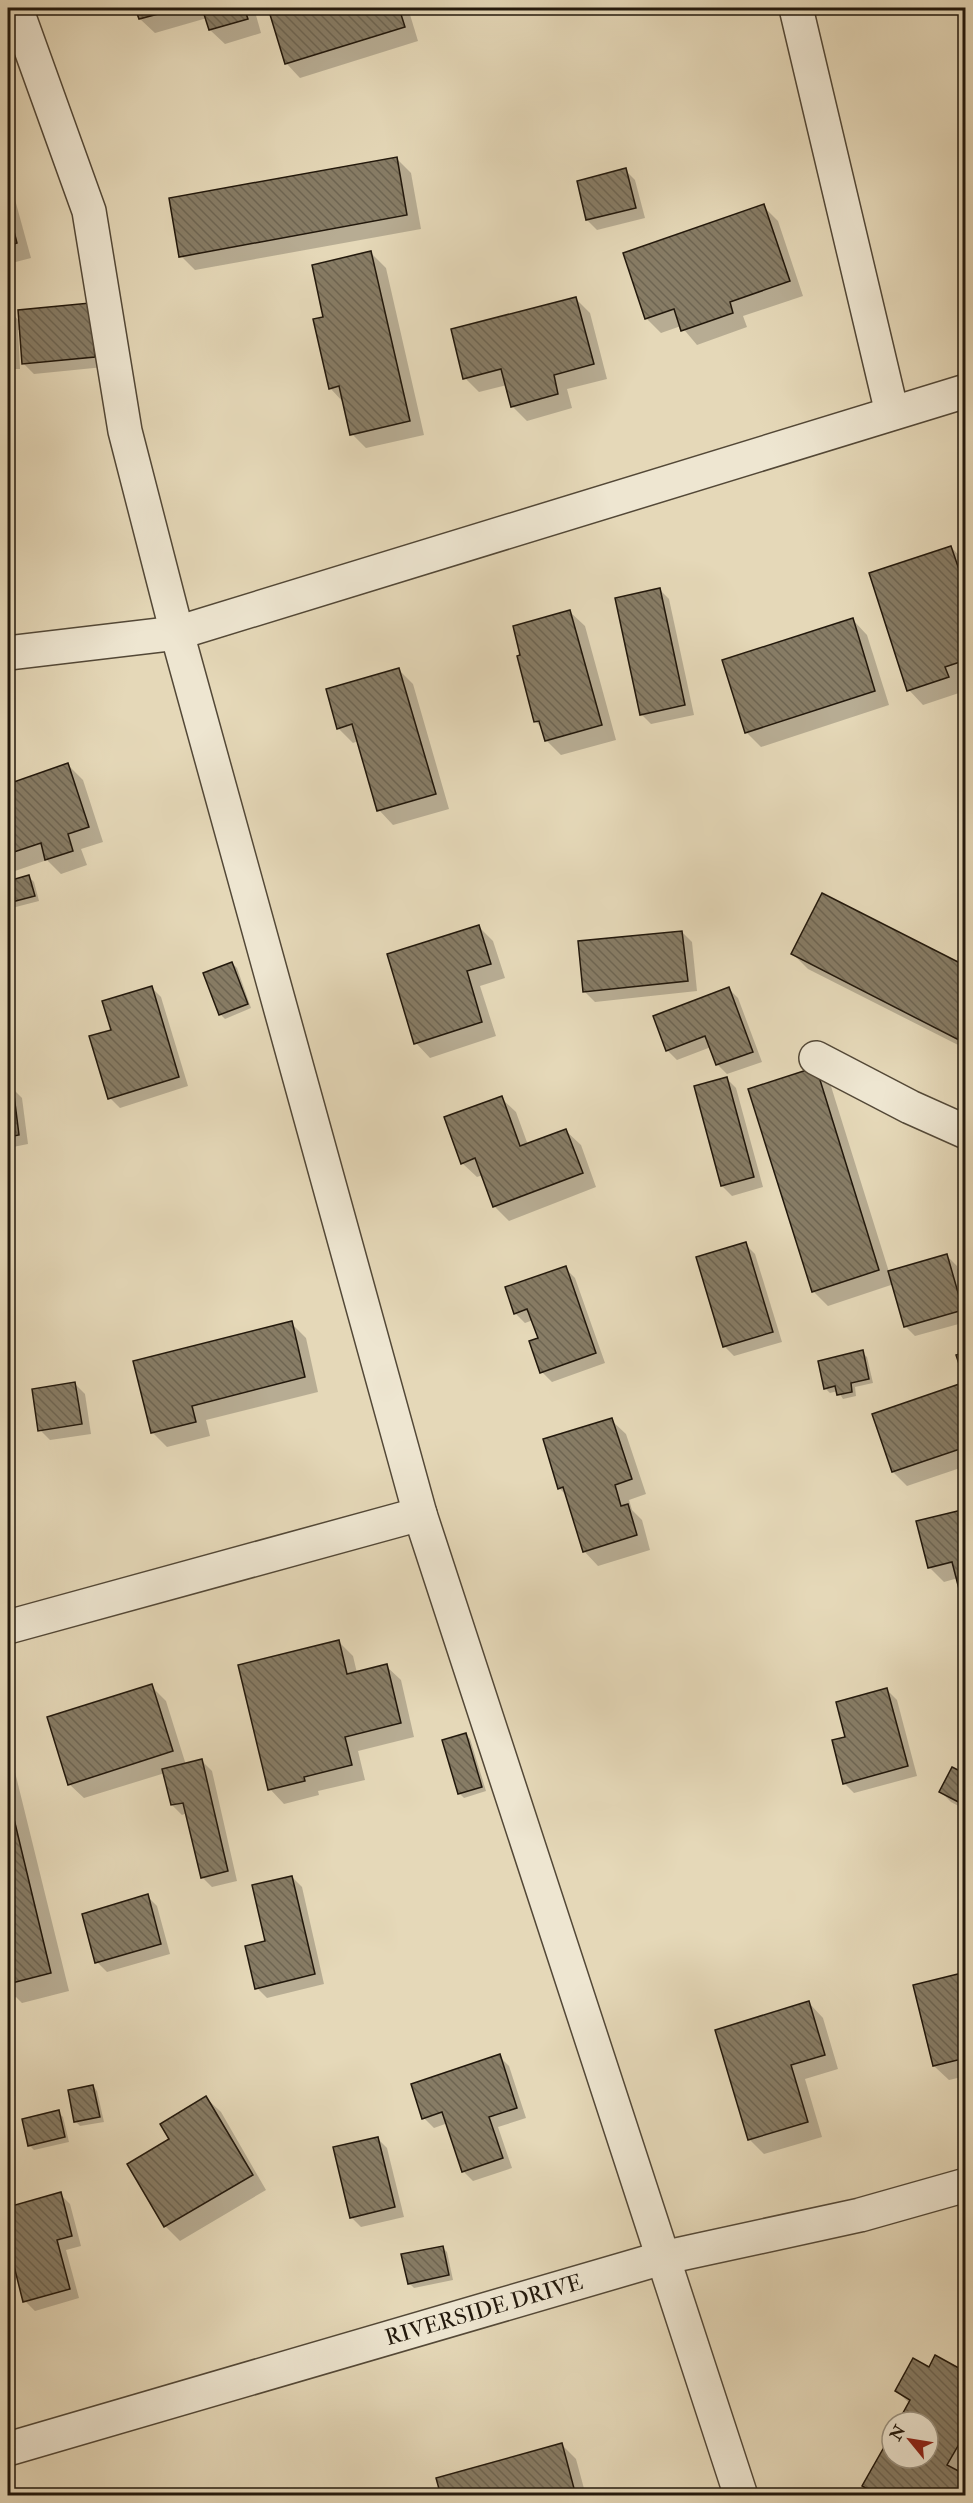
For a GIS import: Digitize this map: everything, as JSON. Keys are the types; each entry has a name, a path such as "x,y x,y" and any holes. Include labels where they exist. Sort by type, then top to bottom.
{"street":[{"path":"16,8 90,211 125,431 177,633 420,1514 741,2496"},
{"path":"796,8 892,413"},
{"path":"8,653 177,633 966,391"},
{"path":"816,1058 910,1107 966,1132"},
{"path":"8,1627 420,1514"},
{"name":"RIVERSIDE DRIVE","path":"8,2449 662,2258 860,2216 966,2186"}],"building":[{"path":"135,8 181,8 139,19"},
{"path":"202,8 244,8 248,19 209,30"},
{"path":"268,8 399,8 405,27 285,64"},
{"path":"397,157 407,215 179,257 169,198"},
{"path":"626,168 636,208 586,220 577,181"},
{"path":"764,204 790,281 730,302 733,313 681,331 674,309 645,319 623,253"},
{"path":"8,208 17,243 8,246"},
{"path":"371,251 410,421 350,435 339,386 329,389 313,319 323,317 312,265"},
{"path":"576,297 594,364 554,375 558,394 511,407 501,369 463,379 451,329"},
{"path":"90,303 95,357 22,364 18,310"},
{"path":"8,307 11,359 8,359"},
{"path":"951,546 966,590 966,660 945,667 949,677 907,691 869,573"},
{"path":"660,588 685,705 640,715 615,598"},
{"path":"570,610 602,725 545,741 539,721 534,722 517,656 520,655 513,626"},
{"path":"853,618 875,691 745,733 722,660"},
{"path":"399,668 436,794 377,811 352,724 337,729 326,689"},
{"path":"68,763 89,827 68,834 73,851 45,860 41,843 8,854 8,784"},
{"path":"29,875 35,896 8,903 8,881"},
{"path":"822,893 966,966 966,1027 959,1040 791,954"},
{"path":"479,925 491,964 467,971 482,1022 414,1044 387,954"},
{"path":"682,931 688,981 583,992 578,941"},
{"path":"232,962 248,1004 219,1015 203,973"},
{"path":"152,986 179,1077 108,1099 89,1036 111,1030 102,1001"},
{"path":"729,987 753,1052 716,1065 705,1036 666,1051 653,1016"},
{"path":"816,1067 879,1270 812,1292 748,1089"},
{"path":"727,1077 754,1177 721,1186 694,1086"},
{"path":"13,1087 19,1135 8,1137 8,1088"},
{"path":"502,1096 520,1146 566,1129 583,1173 493,1207 475,1158 461,1164 444,1117"},
{"path":"746,1242 773,1332 723,1347 696,1257"},
{"path":"947,1254 963,1310 904,1327 888,1271"},
{"path":"566,1266 596,1353 540,1373 529,1341 538,1338 527,1309 514,1314 505,1287"},
{"path":"292,1321 305,1377 192,1406 196,1422 151,1433 133,1361"},
{"path":"863,1350 869,1379 851,1383 852,1392 837,1395 835,1386 824,1389 818,1361"},
{"path":"966,1352 966,1447 892,1472 872,1414 965,1382 956,1355"},
{"path":"75,1382 82,1424 38,1431 32,1389"},
{"path":"612,1418 632,1479 615,1485 621,1506 628,1504 637,1535 583,1552 563,1487 558,1489 543,1439"},
{"path":"966,1509 966,1616 952,1562 928,1568 916,1521"},
{"path":"339,1640 347,1674 387,1664 401,1723 345,1737 352,1765 304,1777 305,1781 268,1790 238,1665"},
{"path":"152,1684 173,1751 68,1785 47,1717"},
{"path":"887,1688 908,1766 843,1784 832,1740 845,1737 836,1702"},
{"path":"466,1733 482,1787 458,1794 442,1740"},
{"path":"202,1759 228,1871 201,1878 183,1803 171,1805 162,1769"},
{"path":"952,1767 966,1774 966,1806 939,1792"},
{"path":"8,1794 51,1973 8,1984"},
{"path":"292,1876 315,1974 255,1989 245,1946 265,1941 252,1885"},
{"path":"148,1894 161,1944 95,1963 82,1914"},
{"path":"966,1972 966,2058 933,2066 913,1985"},
{"path":"809,2001 825,2055 791,2065 808,2122 748,2140 715,2030"},
{"path":"500,2054 517,2108 489,2117 503,2158 462,2172 442,2112 422,2119 411,2084"},
{"path":"93,2085 100,2117 74,2122 68,2090"},
{"path":"206,2096 253,2175 164,2227 127,2164 169,2139 160,2124"},
{"path":"59,2110 65,2137 28,2146 22,2119"},
{"path":"378,2137 395,2207 350,2218 333,2147"},
{"path":"61,2192 72,2236 57,2240 70,2289 23,2302 8,2242 8,2207"},
{"path":"443,2246 449,2275 408,2284 401,2254"},
{"path":"935,2355 966,2372 966,2432 947,2465 966,2475 966,2496 880,2496 862,2486 880,2454 880,2470 940,2470 940,2410 905,2410 910,2400 895,2391 913,2358 929,2367"},
{"path":"562,2443 576,2496 441,2496 436,2478"}]}
